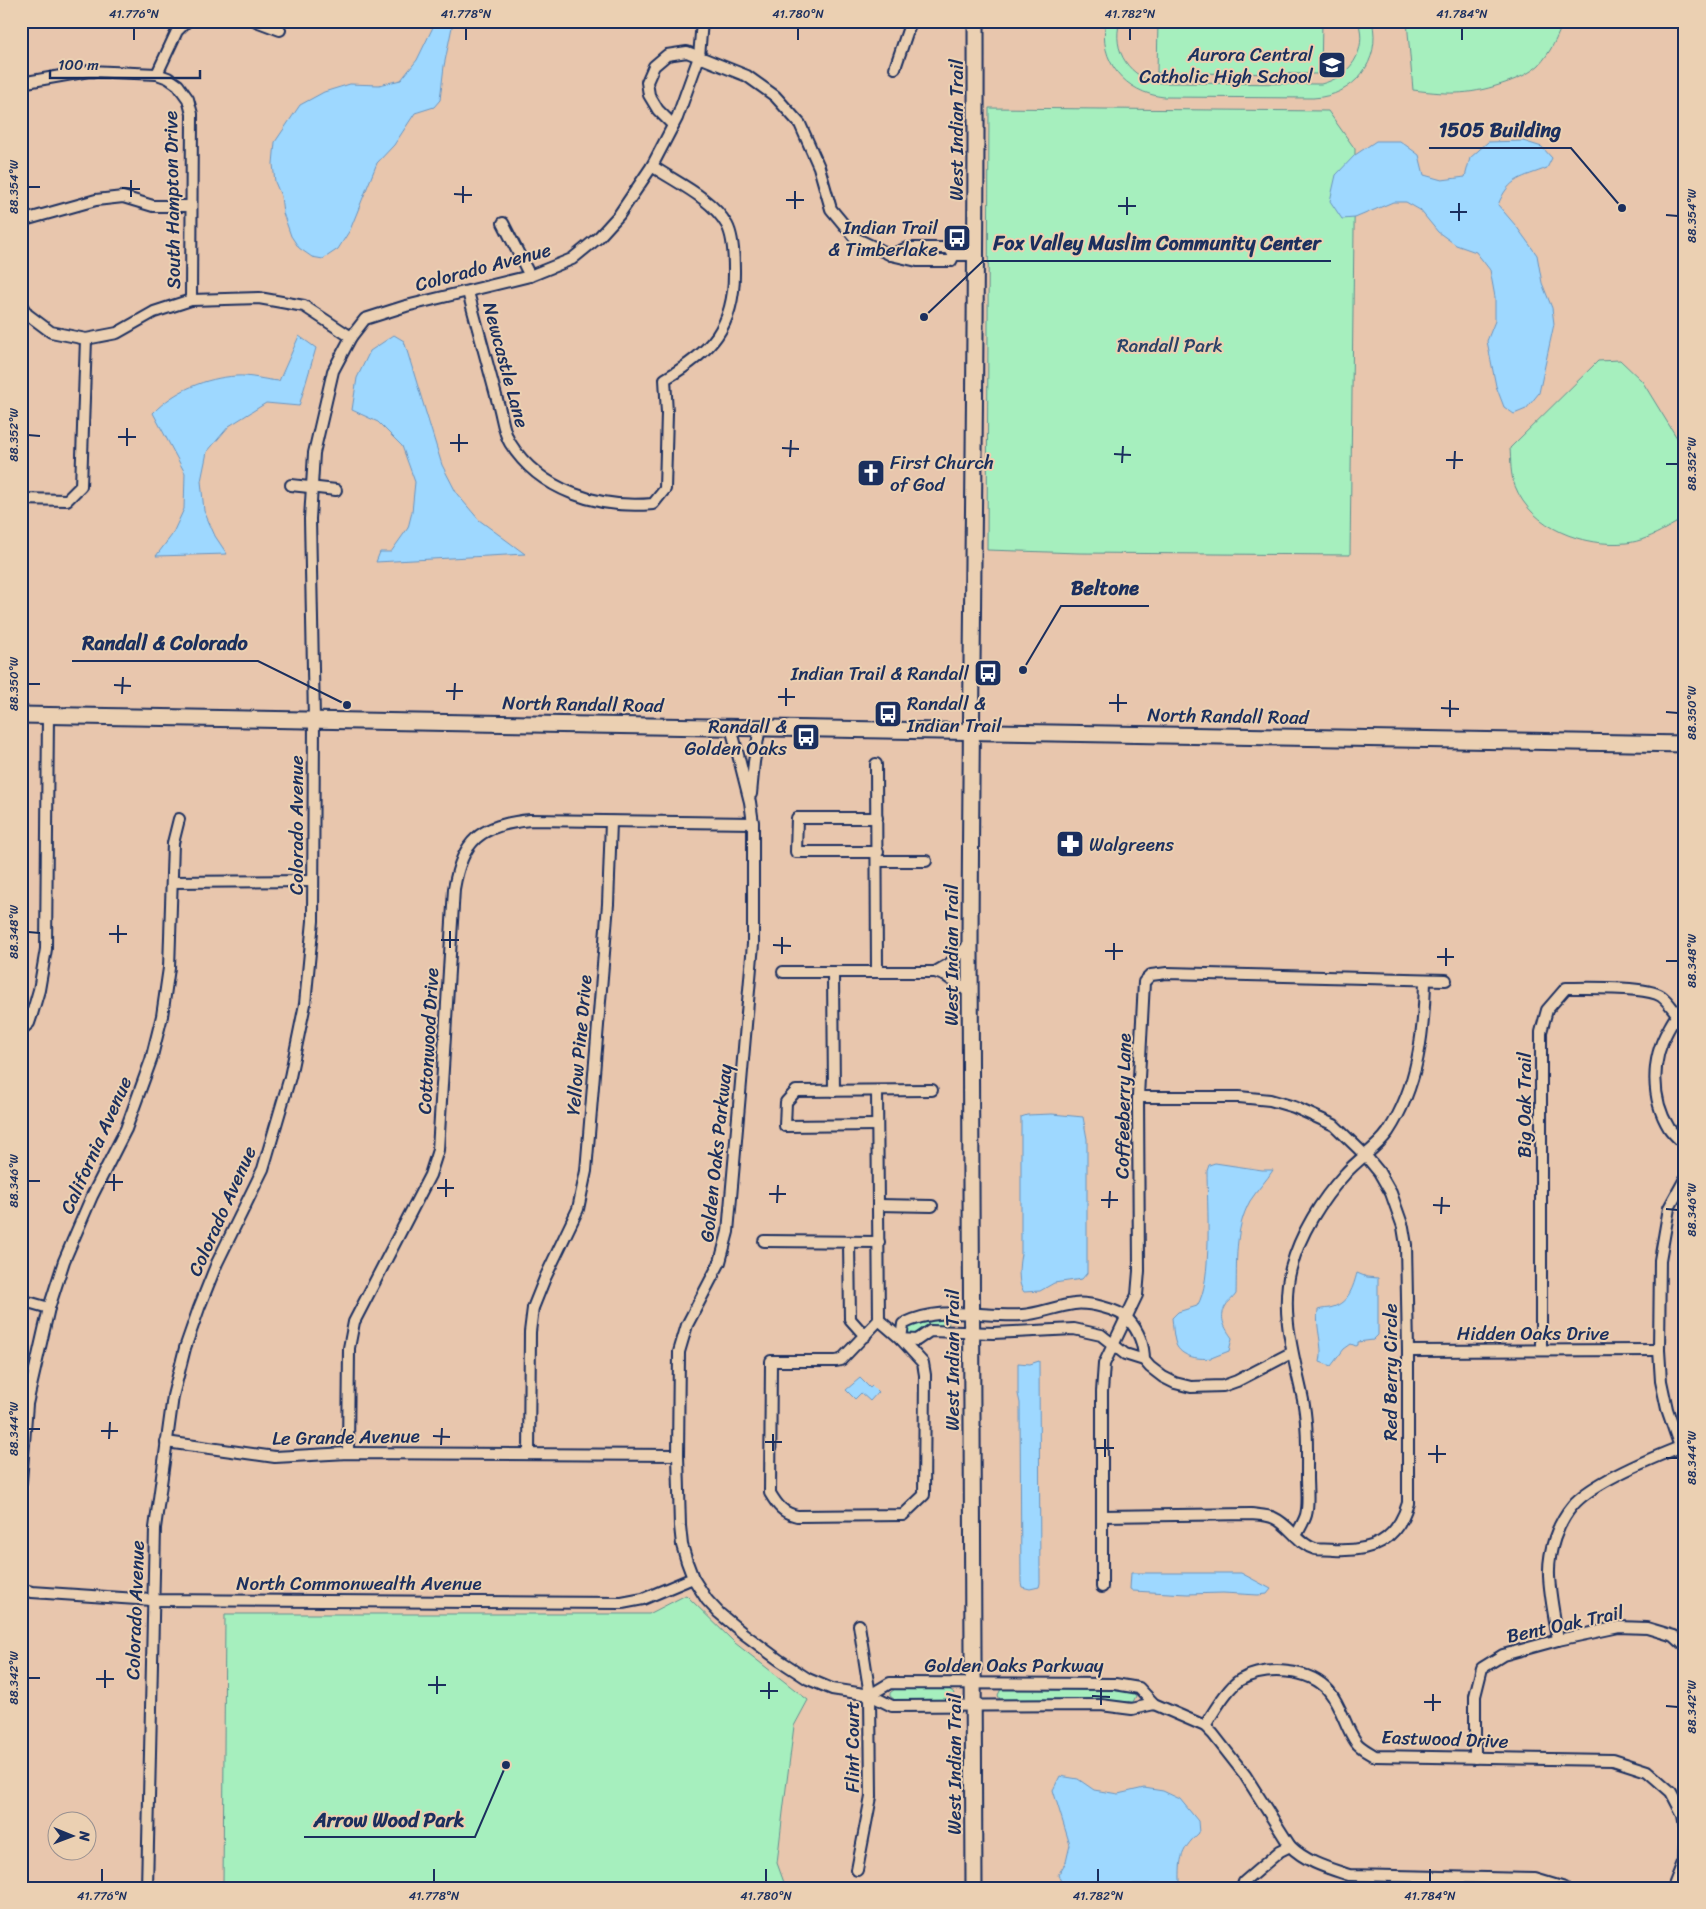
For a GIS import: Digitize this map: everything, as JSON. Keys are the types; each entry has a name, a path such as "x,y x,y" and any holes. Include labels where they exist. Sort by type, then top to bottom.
{"main road":[{"name":"West Indian Trail","path":"974,1888 970,944 972,550 976,416 976,21"},
{"name":"North Randall Road","path":"21,715 1685,744"}],"street":[{"path":"157,74 177,31 187,21"},
{"path":"256,21 280,30"},
{"name":"Colorado Avenue","path":"147,1888 155,1528 173,1396 185,1348 217,1263 263,1169 290,1077 305,1004 313,921 314,719 310,519 314,453 333,371 351,337 365,319 406,306 530,276 572,260 599,237 619,215 652,166 674,124 699,57 702,21"},
{"path":"895,68 912,21"},
{"path":"674,124 658,110 649,95 647,82 654,66 667,55 687,52 746,76 775,96 800,124 819,167 831,209 855,238 892,255 917,261 951,261 954,255 977,255"},
{"name":"South Hampton Drive","path":"21,83 89,71 157,74 168,78 178,85 188,99 192,114 191,300"},
{"name":"Newcastle Lane","path":"468,292 509,442 530,468 551,485 590,500 634,506 653,504 665,489 667,412 665,379 690,364 710,347 726,322 734,291 734,256 727,226 709,203 652,166"},
{"path":"21,221 96,200 123,197 153,206 191,206"},
{"path":"503,223 530,276"},
{"path":"21,305 27,314 51,332 86,339 117,334 154,312 191,300 259,298 304,306 351,337"},
{"path":"21,499 67,500 81,486 86,339"},
{"path":"291,485 336,490"},
{"path":"21,1030 29,1023 32,1014 46,949 48,715"},
{"name":"Golden Oaks Parkway","path":"730,726 750,802 753,823 753,944 730,1217 720,1262 682,1339 678,1370 678,1455 682,1545 693,1578 718,1613 793,1670 808,1679 832,1689 870,1695 892,1706 1101,1706 1132,1709 1154,1704"},
{"name":"Golden Oaks Parkway","path":"750,802 760,727"},
{"path":"876,764 878,856 877,972"},
{"name":"California Avenue","path":"21,1482 22,1448 27,1404 49,1308 64,1261 92,1196 126,1129 151,1060 162,1016 169,968 173,843 179,818"},
{"path":"877,818 797,818 796,852 926,860"},
{"name":"Cottonwood Drive","path":"348,1453 349,1348 354,1322 430,1175 438,1150 454,889 458,866 467,846 479,835 493,827 530,820 753,823"},
{"name":"Yellow Pine Drive","path":"529,1454 530,1332 533,1308 578,1209 586,1171 608,904 611,822"},
{"path":"173,882 313,881"},
{"path":"935,972 949,964 970,944"},
{"path":"783,972 935,972 946,976 970,993"},
{"path":"834,973 834,1091"},
{"name":"Coffeeberry Lane","path":"1102,1587 1102,1392 1104,1364 1137,1295 1139,1271 1138,1097 1142,1040 1142,988 1144,982 1151,974 1167,973 1446,980"},
{"path":"1296,1536 1306,1514 1306,1442 1302,1397 1291,1353 1287,1304 1290,1270 1297,1249 1326,1198 1345,1174 1388,1132 1406,1098 1415,1074 1420,1050 1425,980"},
{"name":"Big Oak Trail","path":"1541,1350 1541,1032 1547,1010 1566,988 1602,988 1634,989 1660,996 1681,1011"},
{"path":"1681,1011 1661,1042 1655,1085 1660,1107 1670,1128 1685,1146"},
{"path":"877,1125 785,1126 786,1102 796,1092 932,1090"},
{"path":"877,1091 879,1320 846,1356 836,1361 771,1361 770,1493 777,1505 788,1514 797,1516 903,1515 924,1495 925,1373 923,1363 901,1338 879,1320"},
{"name":"Red Berry Circle","path":"1102,1516 1251,1514 1274,1518 1315,1549 1361,1550 1374,1546 1389,1536 1403,1518 1408,1503 1406,1245 1403,1227 1391,1193 1379,1172 1365,1154 1334,1125 1312,1114 1270,1100 1239,1097 1138,1097"},
{"path":"1558,1640 1549,1576 1551,1550 1567,1515 1574,1505 1588,1492 1682,1450 1667,1409 1661,1381 1659,1350 1660,1260 1669,1208 1685,1179"},
{"path":"878,1205 932,1206"},
{"path":"764,1241 879,1242"},
{"path":"849,1242 850,1319 865,1336"},
{"path":"21,1300 49,1308"},
{"path":"901,1338 902,1324 916,1317 972,1312 994,1315 1024,1315 1060,1306 1091,1304 1127,1318 1144,1346 1144,1360"},
{"path":"901,1338 916,1340 930,1331 972,1332 1074,1329 1101,1336 1125,1354 1144,1360 1150,1368 1174,1383 1191,1387 1223,1386 1237,1381 1291,1353"},
{"name":"Hidden Oaks Drive","path":"1408,1350 1659,1350"},
{"name":"Le Grande Avenue","path":"166,1442 275,1457 348,1453 678,1455"},
{"name":"North Commonwealth Avenue","path":"21,1589 32,1592 152,1600 622,1603 643,1599 693,1578"},
{"name":"Flint Court","path":"857,1870 871,1797 870,1695 859,1625"},
{"name":"Bent Oak Trail","path":"1475,1758 1475,1696 1482,1668 1503,1655 1558,1640 1619,1627 1647,1628 1674,1636 1685,1646"},
{"name":"Eastwood Drive","path":"1205,1726 1221,1701 1238,1681 1262,1672 1294,1672 1319,1681 1329,1691 1340,1708 1357,1743 1375,1756 1613,1760 1647,1771 1671,1792 1684,1814 1685,1827"},
{"name":"Golden Oaks Parkway","path":"870,1695 890,1683 1115,1684 1139,1688 1154,1704 1205,1726 1245,1775 1290,1846 1298,1854 1321,1866 1349,1875 1535,1878 1565,1888"},
{"path":"1672,1888 1684,1860 1685,1843"},
{"path":"1242,1888 1244,1882 1280,1851 1290,1846"}],"green space":[{"path":"1106,21 1120,21 1118,43 1121,53 1132,70 1140,76 1161,83 1321,84 1331,81 1348,69 1354,61 1361,43 1358,21 1372,21 1373,50 1362,74 1341,91 1328,96 1313,98 1164,97 1138,89 1117,72 1110,62 1106,49 1104,36"},
{"path":"1158,21 1322,21 1321,74 1157,73"},
{"path":"1407,21 1563,21 1556,39 1543,60 1524,75 1472,92 1439,93 1413,90"},
{"name":"Randall Park","path":"989,108 1328,111 1355,149 1350,555 1079,553 987,550"},
{"path":"1620,360 1642,381 1685,451 1685,516 1678,522 1647,538 1626,543 1593,542 1561,532 1534,514 1523,501 1513,481 1510,448 1598,361"},
{"path":"924,1320 947,1320 949,1323 947,1326 925,1328 913,1336 906,1335 906,1330 910,1326"},
{"path":"686,1595 735,1643 808,1700 794,1726 777,1863 786,1888 223,1888 225,1614 649,1614"},
{"path":"896,1688 948,1688 954,1693 949,1701 895,1700 890,1696 890,1693"},
{"path":"1073,1688 1132,1691 1136,1696 1133,1702 1000,1700 998,1695 1001,1689"}],"water":[{"path":"436,21 463,21 453,22 444,66 440,100 434,107 415,113 394,145 377,163 350,230 338,249 323,259 312,257 299,248 291,236 283,213 281,196 275,182 273,164 275,142 300,105 324,92 350,84 379,85 401,80 417,60"},
{"path":"1376,141 1400,141 1419,155 1424,175 1442,180 1465,177 1470,158 1488,142 1523,141 1542,147 1552,158 1547,168 1523,177 1512,184 1502,196 1498,205 1537,255 1542,283 1552,308 1554,324 1539,393 1526,409 1514,414 1504,407 1496,386 1487,341 1495,321 1495,297 1490,270 1476,252 1456,245 1438,232 1420,210 1406,202 1393,202 1355,218 1342,219 1330,201 1336,175 1355,155"},
{"path":"394,335 404,341 442,465 457,494 479,520 525,554 376,562 380,552 391,552 408,528 412,512 415,482 402,446 378,422 352,410 357,378 370,351"},
{"path":"299,336 316,348 299,406 266,403 229,426 207,452 201,481 204,511 215,536 227,554 156,556 172,535 184,509 185,473 153,413 181,392 213,379 241,376 279,381"},
{"path":"1052,1114 1083,1117 1087,1139 1087,1273 1082,1279 1054,1283 1040,1291 1024,1292 1020,1284 1019,1274 1021,1254 1021,1117"},
{"path":"1215,1163 1273,1170 1250,1201 1241,1223 1237,1247 1236,1294 1223,1311 1225,1327 1232,1338 1229,1351 1211,1358 1200,1358 1189,1356 1177,1346 1172,1318 1178,1312 1197,1306 1202,1295 1208,1241 1207,1171 1209,1165"},
{"path":"1357,1273 1367,1277 1378,1278 1378,1335 1373,1340 1358,1342 1356,1346 1351,1344 1344,1349 1331,1366 1320,1362 1318,1310 1333,1307 1343,1302 1352,1289"},
{"path":"1039,1361 1040,1583 1039,1587 1030,1589 1022,1587 1021,1582 1018,1363 1030,1364"},
{"path":"860,1378 870,1388 872,1386 878,1392 870,1401 861,1393 855,1399 846,1390"},
{"path":"1131,1573 1241,1573 1271,1589 1267,1594 1258,1595 1133,1591 1130,1589"},
{"path":"1060,1776 1078,1779 1094,1790 1118,1794 1144,1788 1163,1791 1180,1799 1198,1821 1199,1833 1187,1846 1182,1857 1180,1864 1180,1888 1154,1888 1150,1884 1133,1884 1128,1888 1064,1888 1058,1875 1066,1862 1070,1845 1053,1790"}],"place":[{"name":"Aurora Central Catholic High School","path":"1332,65"},
{"name":"1505 Building","path":"1622,208"},
{"name":"Indian Trail & Timberlake","path":"957,238"},
{"name":"Fox Valley Muslim Community Center","path":"924,317"},
{"name":"First Church of God","path":"871,473"},
{"name":"Beltone","path":"1023,670"},
{"name":"Indian Trail & Randall","path":"988,673"},
{"name":"Randall & Colorado","path":"347,705"},
{"name":"Randall & Indian Trail","path":"888,714"},
{"name":"Randall & Golden Oaks","path":"806,737"},
{"name":"Walgreens","path":"1070,844"},
{"name":"Arrow Wood Park","path":"506,1765"}]}
